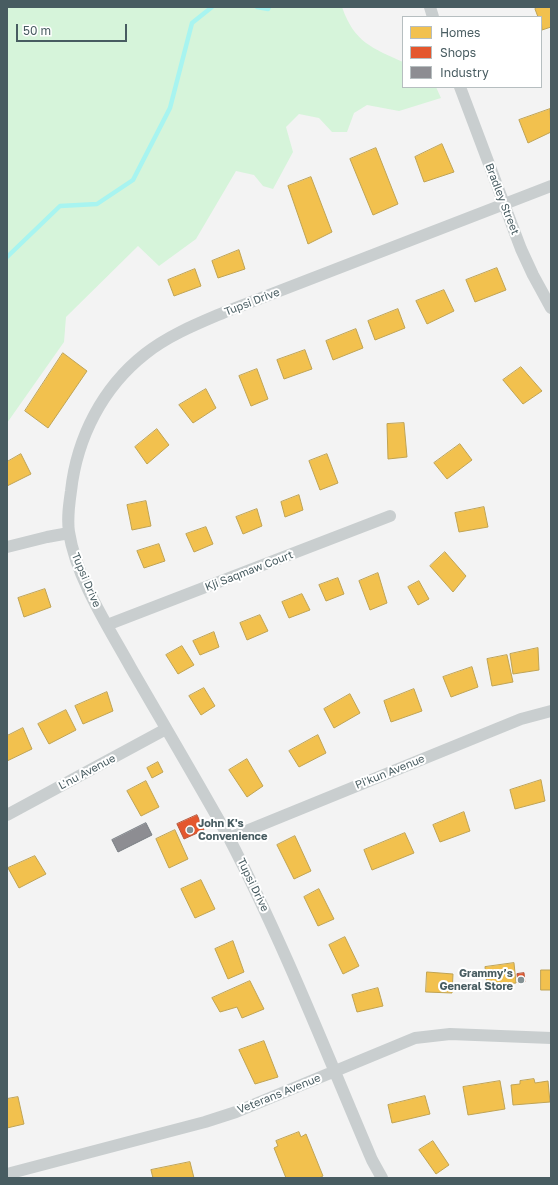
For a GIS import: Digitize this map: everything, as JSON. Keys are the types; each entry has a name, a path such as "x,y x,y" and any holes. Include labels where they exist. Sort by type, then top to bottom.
{"street":[{"name":"Bradley Street","path":"460,88 532,275 551,308"},
{"name":"Tupsi Drive","path":"382,1178 372,1160 266,911 229,838 107,625 85,582 69,533 68,517 72,481 75,464 87,429 109,391 132,365 146,353 182,330 551,186"},
{"name":"Kji Saqmaw Court","path":"107,625 390,516"},
{"path":"7,547 69,533"},
{"name":"Pi'kun Avenue","path":"229,838 521,719 551,711"},
{"name":"L'nu Avenue","path":"7,815 166,729"},
{"name":"Veterans Avenue","path":"7,1174 205,1122 247,1108 404,1042 426,1036 466,1034 551,1038"}],"green space":[{"path":"7,7 342,7 347,19 358,36 373,48 402,62 402,88 436,88 441,98 399,111 367,105 354,113 347,132 332,132 319,118 299,114 286,127 293,152 273,189 263,186 254,175 236,171 196,239 159,266 138,246 66,317 64,342 7,423"}],"building: Homes":[{"path":"539,7 551,7 551,27 542,30 542,16 538,16 535,9"},
{"path":"550,109 551,132 528,143 519,120"},
{"path":"442,144 454,172 424,182 415,157"},
{"path":"376,148 398,204 373,215 350,159"},
{"path":"311,177 332,232 308,244 288,186"},
{"path":"239,250 245,269 218,278 212,261"},
{"path":"497,268 506,290 475,302 466,280"},
{"path":"195,269 201,286 174,296 168,280"},
{"path":"444,290 454,311 427,324 416,301"},
{"path":"398,309 405,328 375,340 368,321"},
{"path":"356,329 363,348 333,360 326,341"},
{"path":"305,350 312,369 284,379 277,360"},
{"path":"63,353 87,371 48,428 25,411"},
{"path":"521,367 542,391 523,404 503,380"},
{"path":"257,369 268,399 251,406 239,376"},
{"path":"206,389 216,408 193,423 179,405"},
{"path":"404,423 407,457 388,459 387,424"},
{"path":"157,429 169,445 147,464 135,447"},
{"path":"460,444 472,460 447,479 434,463"},
{"path":"21,454 31,474 7,486 7,462"},
{"path":"327,454 338,483 320,490 309,461"},
{"path":"299,495 303,510 285,517 281,502"},
{"path":"146,501 151,526 132,530 127,505"},
{"path":"484,507 488,527 459,532 455,513"},
{"path":"257,509 262,526 243,534 236,517"},
{"path":"206,527 213,544 194,552 186,534"},
{"path":"159,544 165,561 144,568 137,551"},
{"path":"445,552 466,576 453,592 430,566"},
{"path":"378,573 387,603 370,610 359,581"},
{"path":"338,578 344,594 326,601 319,585"},
{"path":"419,581 429,599 418,605 408,587"},
{"path":"45,589 51,607 24,617 18,598"},
{"path":"302,594 310,610 289,618 282,602"},
{"path":"260,615 268,631 247,640 240,623"},
{"path":"214,632 219,647 200,655 193,641"},
{"path":"182,646 194,665 178,674 166,655"},
{"path":"538,648 539,670 513,674 510,654"},
{"path":"507,655 513,682 492,686 487,659"},
{"path":"472,667 478,687 451,697 443,677"},
{"path":"204,688 215,706 201,715 189,696"},
{"path":"414,689 422,711 391,722 384,701"},
{"path":"107,692 113,711 83,724 75,706"},
{"path":"350,694 360,713 334,728 324,709"},
{"path":"66,710 76,730 49,744 38,724"},
{"path":"23,728 32,749 7,761 7,736"},
{"path":"318,735 326,753 299,767 289,751"},
{"path":"247,759 263,786 247,797 229,770"},
{"path":"158,762 163,772 152,778 147,768"},
{"path":"541,780 545,801 515,809 510,790"},
{"path":"146,781 159,807 141,816 127,791"},
{"path":"464,812 470,831 440,842 433,825"},
{"path":"175,830 188,859 169,868 156,839"},
{"path":"405,833 414,853 372,870 364,850"},
{"path":"295,836 311,871 294,879 277,845"},
{"path":"35,856 46,874 19,888 8,868"},
{"path":"201,880 215,909 195,918 181,889"},
{"path":"319,889 334,919 318,926 304,897"},
{"path":"345,937 359,966 343,974 329,945"},
{"path":"233,941 244,972 228,979 215,949"},
{"path":"514,963 516,983 487,986 485,967"},
{"path":"541,970 551,970 551,990 541,990"},
{"path":"427,972 453,974 452,993 426,992"},
{"path":"250,981 264,1009 242,1018 237,1007 220,1012 212,998"},
{"path":"378,988 383,1006 357,1012 352,995"},
{"path":"264,1041 278,1077 255,1084 239,1050"},
{"path":"534,1079 535,1083 548,1081 550,1102 513,1105 511,1085 520,1084 520,1081"},
{"path":"500,1081 505,1109 468,1115 463,1087"},
{"path":"425,1096 430,1114 392,1123 388,1105"},
{"path":"18,1097 24,1124 7,1128 7,1099"},
{"path":"299,1132 301,1137 306,1134 323,1176 319,1178 286,1178 274,1148 278,1146 276,1141"},
{"path":"433,1141 449,1165 436,1174 419,1150"},
{"path":"190,1162 194,1178 153,1178 151,1170"}],"building: Shops":[{"path":"197,815 204,830 184,839 177,824"},
{"path":"524,973 525,982 518,983 517,974"}],"building: Industry":[{"path":"146,823 152,835 118,852 112,840"}],"waterway":[{"path":"7,257 60,206 97,204 133,180 170,108 192,23 212,7"},
{"path":"257,7 268,9 269,7"}],"place":[{"name":"John K's Convenience","path":"190,830"},
{"name":"Grammy’s General Store","path":"521,980"}]}
